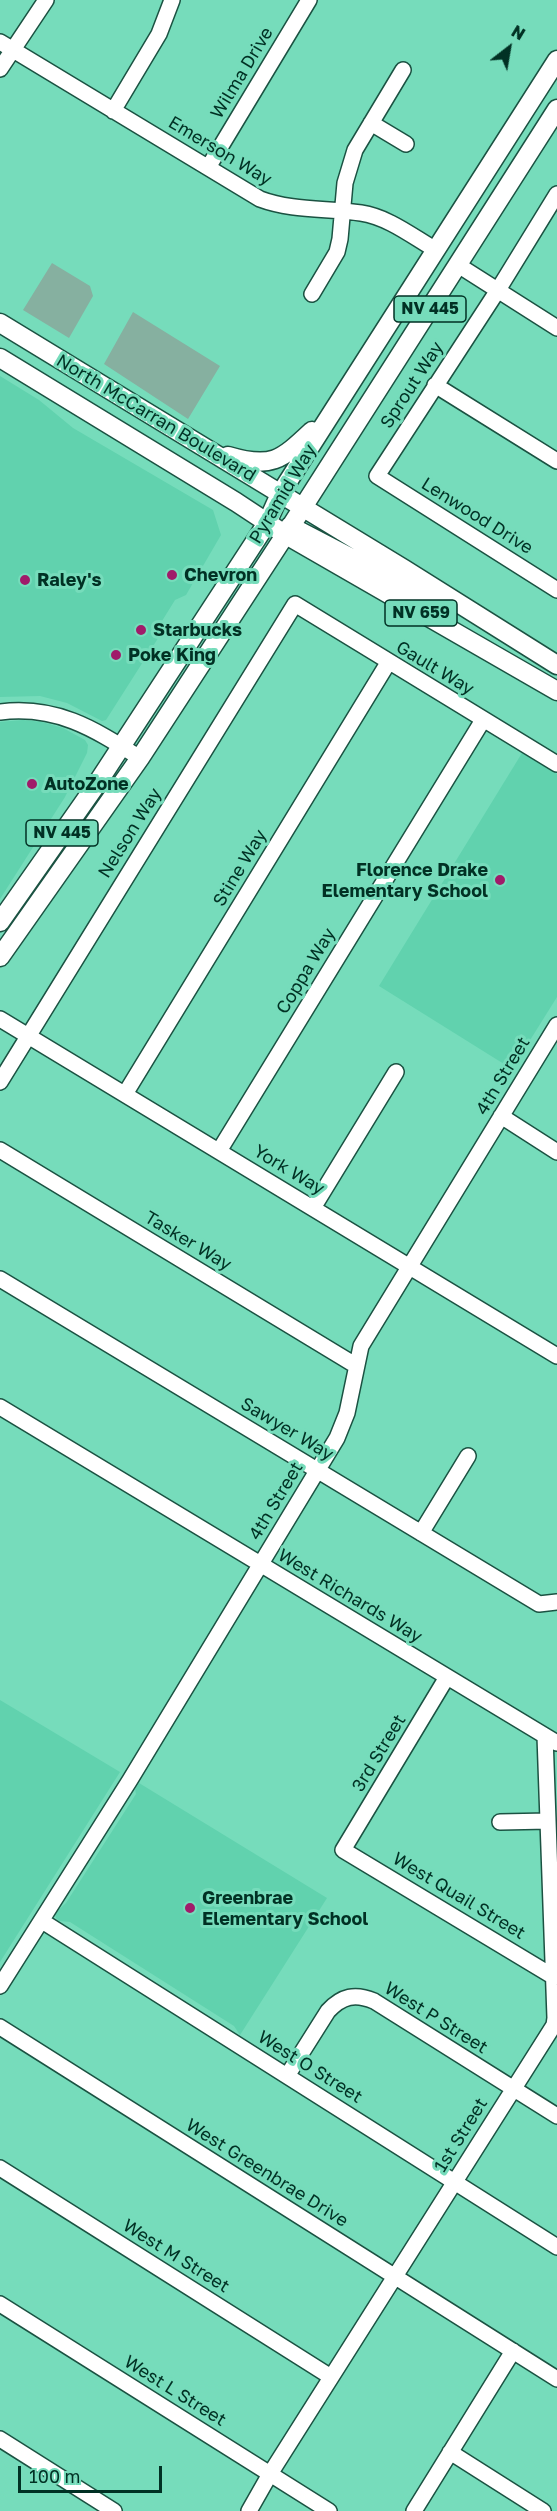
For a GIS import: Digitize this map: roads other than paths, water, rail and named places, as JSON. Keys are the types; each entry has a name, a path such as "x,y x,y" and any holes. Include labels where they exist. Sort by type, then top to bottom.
{"main road":[{"name":"Pyramid Way","path":"0,922 121,746 267,523 280,494 557,60"},
{"name":"Pyramid Way","path":"0,957 140,758 303,508 557,109"},
{"name":"North McCarran Boulevard","path":"0,323 557,665"},
{"name":"North McCarran Boulevard","path":"0,358 267,523 288,530 557,691"},
{"path":"209,451 253,462 279,459 332,414"},
{"path":"288,530 436,602 466,609"}],"street":[{"path":"0,69 6,46 46,0"},
{"path":"113,111 159,34 172,0"},
{"name":"Wilma Drive","path":"209,166 309,0"},
{"name":"Emerson Way","path":"6,46 209,166 260,199 273,204 343,211 376,217 436,250"},
{"path":"312,294 337,252 349,165 403,70"},
{"path":"371,123 406,144"},
{"name":"Sprout Way","path":"377,476 498,290 557,194"},
{"path":"458,265 557,328"},
{"path":"435,385 557,461"},
{"name":"Lenwood Drive","path":"377,476 557,590"},
{"name":"Gault Way","path":"295,604 388,663 557,764"},
{"name":"Nelson Way","path":"0,1082 295,604"},
{"name":"Stine Way","path":"125,1094 388,663"},
{"path":"0,712 29,710 61,716 85,724 140,758"},
{"name":"Coppa Way","path":"219,1151 483,720"},
{"name":"York Way","path":"0,1018 557,1356"},
{"name":"4th Street","path":"0,1986 133,1776 342,1428 361,1346 557,1024"},
{"path":"313,1208 396,1072"},
{"path":"501,1116 557,1152"},
{"name":"Tasker Way","path":"0,1150 356,1365"},
{"name":"Sawyer Way","path":"0,1279 539,1604 557,1602"},
{"name":"West Richards Way","path":"0,1407 551,1740"},
{"path":"421,1533 468,1456"},
{"name":"3rd Street","path":"343,1850 447,1677"},
{"name":"1st Street","path":"249,2511 270,2474 554,2025 548,1821 551,1740"},
{"path":"500,1822 548,1821"},
{"name":"West Quail Street","path":"343,1850 554,1977"},
{"name":"West O Street","path":"42,1921 557,2247"},
{"name":"West P Street","path":"287,2076 328,2011 343,1999 362,1996 374,2001 557,2116"},
{"name":"West Greenbrae Drive","path":"0,2027 557,2379"},
{"name":"West M Street","path":"0,2168 331,2377"},
{"name":"West L Street","path":"0,2304 328,2511"},
{"path":"414,2511 513,2351"},
{"path":"0,2439 114,2511"},
{"path":"450,2452 543,2511"}],"place":[{"name":"Chevron","path":"172,575"},
{"name":"Raley's","path":"25,580"},
{"name":"Starbucks","path":"141,630"},
{"name":"Poke King","path":"116,655"},
{"name":"AutoZone","path":"32,784"},
{"name":"Florence Drake Elementary School","path":"500,880"},
{"name":"Greenbrae Elementary School","path":"190,1908"}]}
